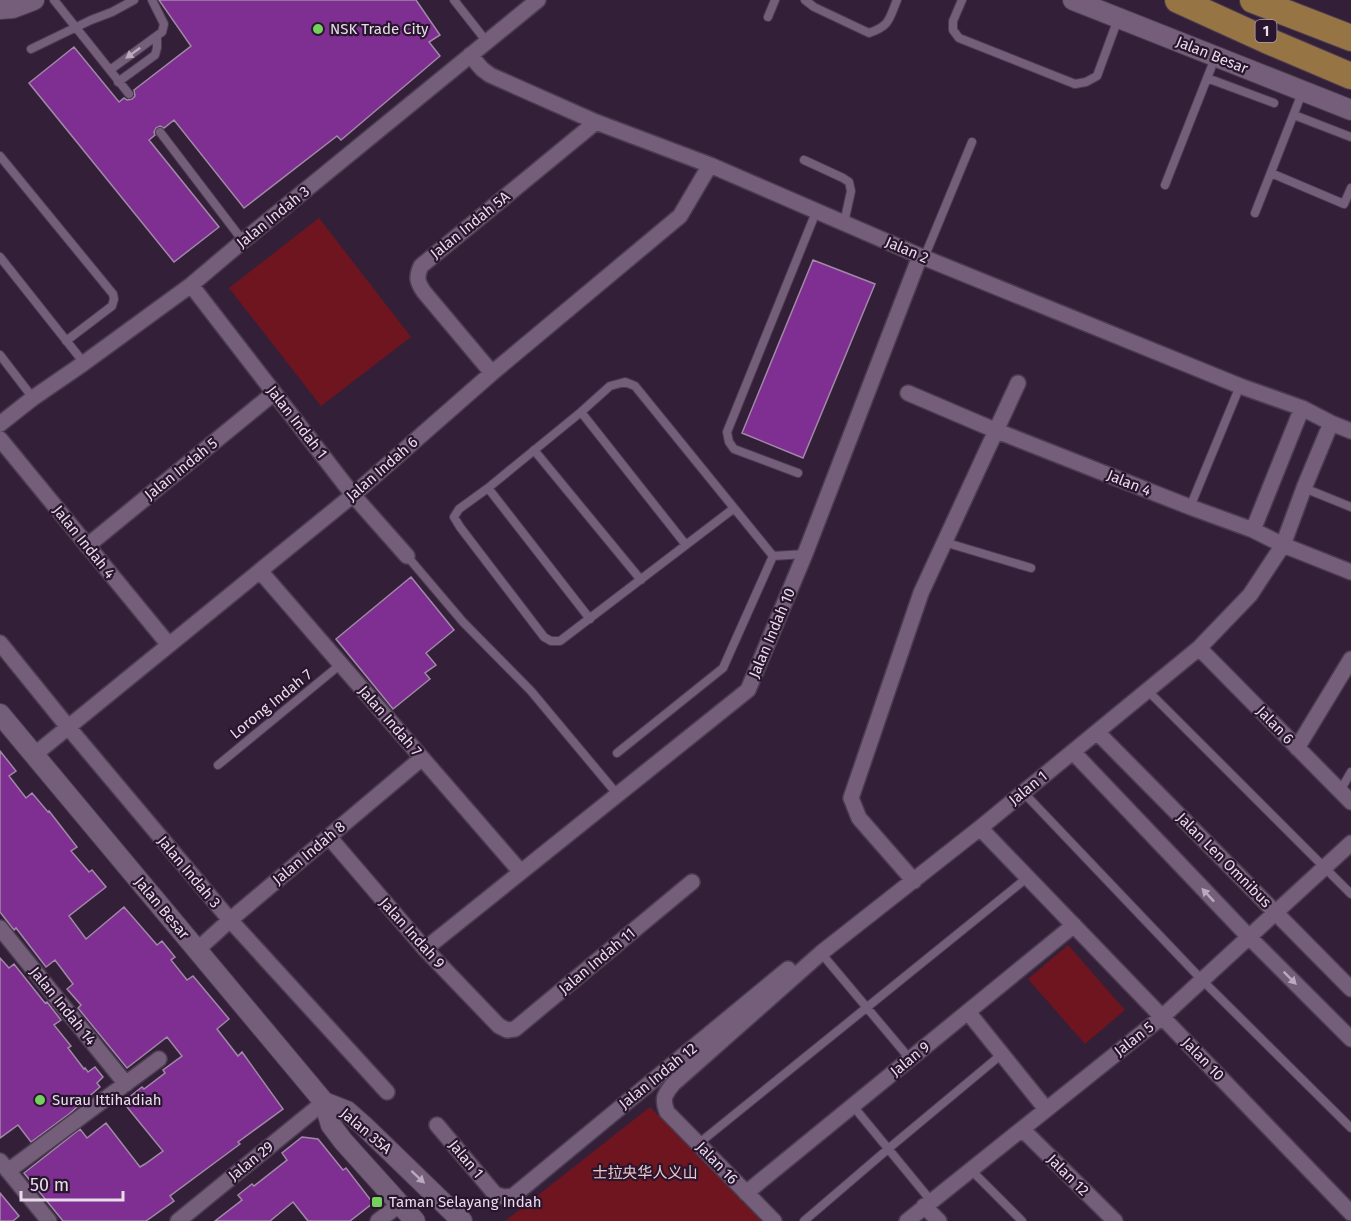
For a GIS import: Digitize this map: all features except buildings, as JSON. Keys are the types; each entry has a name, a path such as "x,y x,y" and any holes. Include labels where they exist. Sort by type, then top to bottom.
{"highway":[{"name":"1","path":"1179,0 1351,62"},
{"path":"1179,0 1351,76"},
{"name":"1","path":"1253,0 1351,38"},
{"path":"1275,0 1351,25"}],"street":[{"path":"0,9 13,8 34,0"},
{"name":"Jalan Indah 3","path":"1,420 191,285 537,0"},
{"name":"Jalan Besar","path":"1073,0 1351,110"},
{"name":"Jalan 2","path":"470,56 490,75 596,122 710,165 922,257 1240,386 1302,408 1351,431"},
{"name":"Jalan Indah 5A","path":"492,373 424,292 416,275 421,266 596,122"},
{"name":"Jalan Indah 6","path":"34,755 353,495 492,373 680,216 710,165"},
{"name":"Jalan Indah 10","path":"425,949 748,690 805,554 922,257"},
{"name":"Jalan Indah 1","path":"191,285 353,495 407,556"},
{"path":"914,881 859,818 851,798 921,593 1018,383"},
{"name":"Jalan Indah 5","path":"87,546 274,393"},
{"name":"Jalan 4","path":"908,393 997,431 1253,530 1283,545 1351,572"},
{"path":"1253,530 1302,408"},
{"name":"Jalan 1","path":"664,1104 665,1094 673,1084 821,953 980,828 1199,648 1250,595 1283,545 1331,423"},
{"name":"Jalan Indah 4","path":"0,440 169,645"},
{"name":"Jalan Indah 7","path":"260,571 520,871"},
{"name":"Jalan Indah 3","path":"0,643 230,920 387,1092"},
{"name":"Jalan 6","path":"1199,648 1351,802"},
{"path":"1297,748 1351,659"},
{"name":"Jalan Besar","path":"0,714 324,1102"},
{"name":"Jalan Len Omnibus","path":"1097,732 1351,989"},
{"path":"1073,752 1249,937 1351,1039"},
{"name":"Jalan Indah 8","path":"197,950 422,758"},
{"name":"Jalan 10","path":"980,828 1351,1213"},
{"name":"Jalan Indah 9","path":"329,837 425,949 499,1026"},
{"name":"Jalan 5","path":"907,1221 1162,1017 1351,843"},
{"name":"Jalan Indah 11","path":"499,1026 507,1030 515,1029 692,882"},
{"name":"Jalan 9","path":"746,1193 1074,925"},
{"name":"Jalan Indah 14","path":"0,928 126,1084"},
{"name":"Jalan Indah 12","path":"495,1194 504,1197 513,1196 807,954 821,953"},
{"path":"968,1012 1046,1109"},
{"path":"49,1221 4,1166 126,1084 159,1059"},
{"name":"Jalan 35A","path":"324,1102 331,1125 343,1141 415,1221"},
{"name":"Jalan 35A","path":"324,1102 346,1111 364,1126 462,1221"},
{"name":"Jalan 29","path":"178,1221 324,1102"},
{"name":"Jalan 16","path":"664,1104 667,1112 774,1221"},
{"name":"Jalan 1","path":"437,1125 495,1194"},
{"name":"Jalan 12","path":"1022,1129 1114,1221"},
{"path":"378,1221 399,1204"},
{"path":"928,1204 939,1221"}],"lane":[{"path":"54,0 129,94"},
{"path":"31,49 134,0"},
{"path":"110,70 162,32 164,24 152,0"},
{"path":"454,0 487,42"},
{"path":"768,17 775,0"},
{"path":"805,0 814,7 869,33 888,23 897,0"},
{"path":"962,0 953,21 953,30 959,38 1075,84 1086,82 1097,76 1118,18"},
{"path":"118,82 155,55 157,37"},
{"path":"1165,185 1215,57"},
{"path":"1207,78 1274,103"},
{"path":"1255,213 1303,91"},
{"path":"1294,115 1351,137"},
{"path":"160,132 243,241"},
{"path":"922,257 972,142"},
{"path":"0,156 113,294 112,306 66,341"},
{"path":"804,160 849,182 851,191 844,223"},
{"path":"1271,173 1344,204 1351,188"},
{"path":"798,473 734,449 729,442 727,432 816,212"},
{"path":"0,257 84,363"},
{"path":"0,355 33,398"},
{"path":"733,509 561,641 551,641 544,637 454,517 459,509 488,488 610,386 625,382 635,386 772,556"},
{"path":"1190,507 1240,386"},
{"path":"581,412 686,545"},
{"path":"534,450 641,580"},
{"path":"488,488 590,619"},
{"path":"1304,488 1351,507"},
{"path":"944,542 1031,568"},
{"path":"772,556 805,554"},
{"path":"407,556 464,622 531,691 617,794"},
{"path":"617,753 723,669 772,556"},
{"name":"Lorong Indah 7","path":"218,765 341,664"},
{"path":"1148,690 1351,894"},
{"path":"1340,791 1351,772"},
{"path":"1023,792 1202,980 1351,1128"},
{"path":"698,1144 1028,877"},
{"path":"821,953 910,1059"},
{"path":"804,1221 1002,1054"},
{"path":"853,1106 928,1204"},
{"path":"971,1170 1022,1221"}],"green space":[{"path":"319,218 411,337 321,406 229,288"},
{"path":"1068,945 1125,1010 1085,1044 1028,979"},
{"name":"士拉央华人义山","path":"650,1107 762,1221 505,1221"}],"place":[{"name":"NSK Trade City","path":"318,29"},
{"name":"Surau Ittihadiah","path":"40,1100"},
{"name":"Taman Selayang Indah","path":"377,1202"}]}
